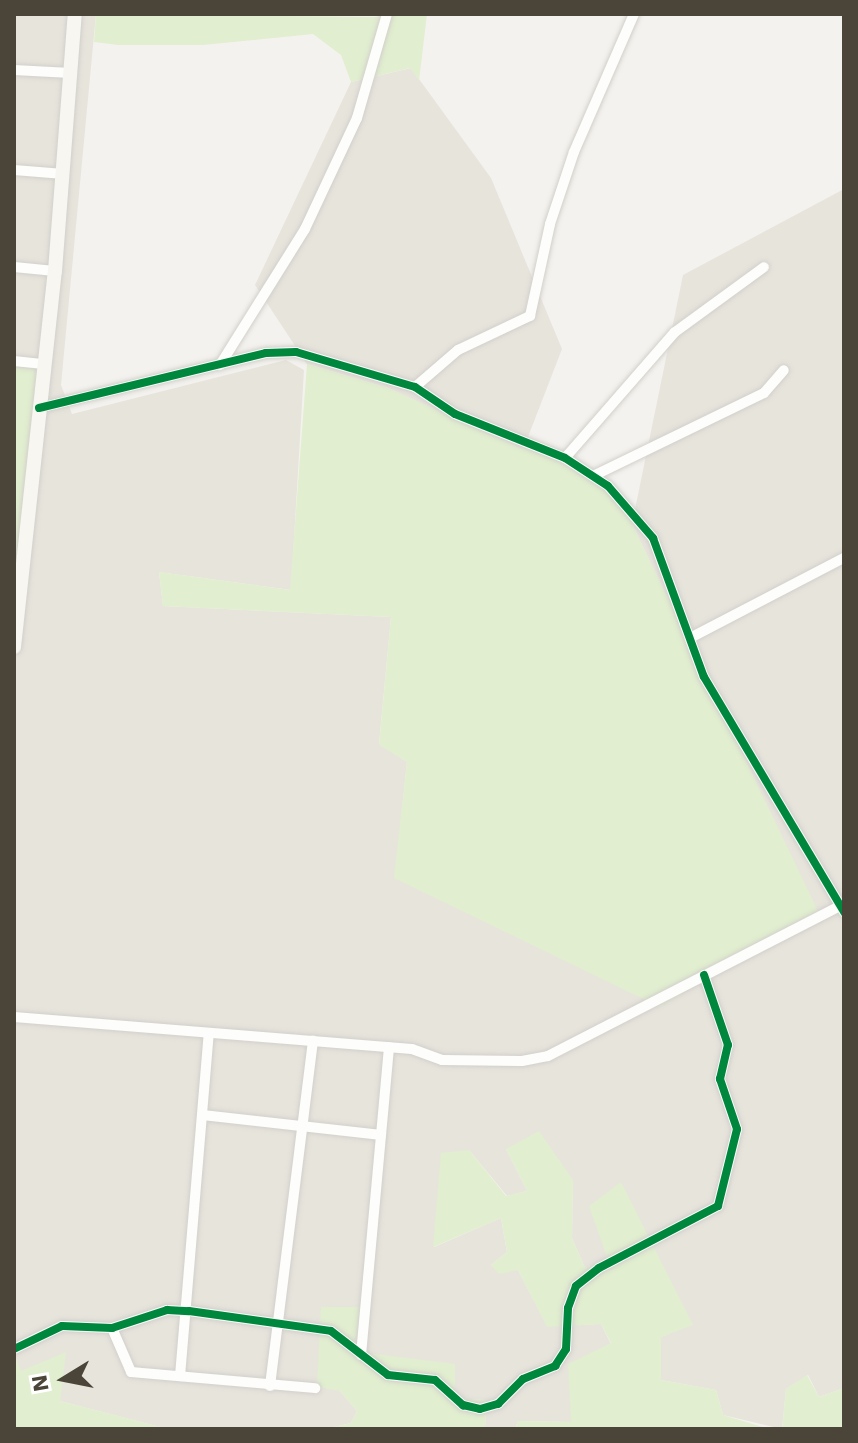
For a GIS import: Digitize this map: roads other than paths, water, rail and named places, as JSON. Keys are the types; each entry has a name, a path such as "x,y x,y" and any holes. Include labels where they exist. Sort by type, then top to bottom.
{"main road":[{"path":"14,647 55,271 75,14"}],"street":[{"path":"220,365 260,307 311,215 357,118 387,14"},
{"path":"415,387 458,350 530,316 550,224 574,152 634,14"},
{"path":"14,70 71,73"},
{"path":"14,170 64,174"},
{"path":"14,267 55,271"},
{"path":"565,458 675,332 764,267"},
{"path":"14,1017 389,1047 442,1060 522,1061 548,1056 843,907 704,677 653,538 593,476 565,458 455,414 415,387 296,352 220,365 39,408"},
{"path":"14,361 44,364"},
{"path":"593,476 764,393 784,370"},
{"path":"690,638 844,558"},
{"path":"14,1349 62,1326 112,1328 167,1310 189,1311 274,1321 280,1327 331,1331 388,1375 435,1380 463,1405 480,1409 498,1404 523,1379 555,1366 566,1349 568,1308 576,1286 599,1268 718,1206 737,1129 720,1079 728,1045 704,975"},
{"path":"180,1376 189,1311 209,1033"},
{"path":"270,1386 274,1321 313,1041"},
{"path":"361,1355 389,1047"},
{"path":"203,1115 381,1135"},
{"path":"112,1328 131,1372 315,1388"}]}
